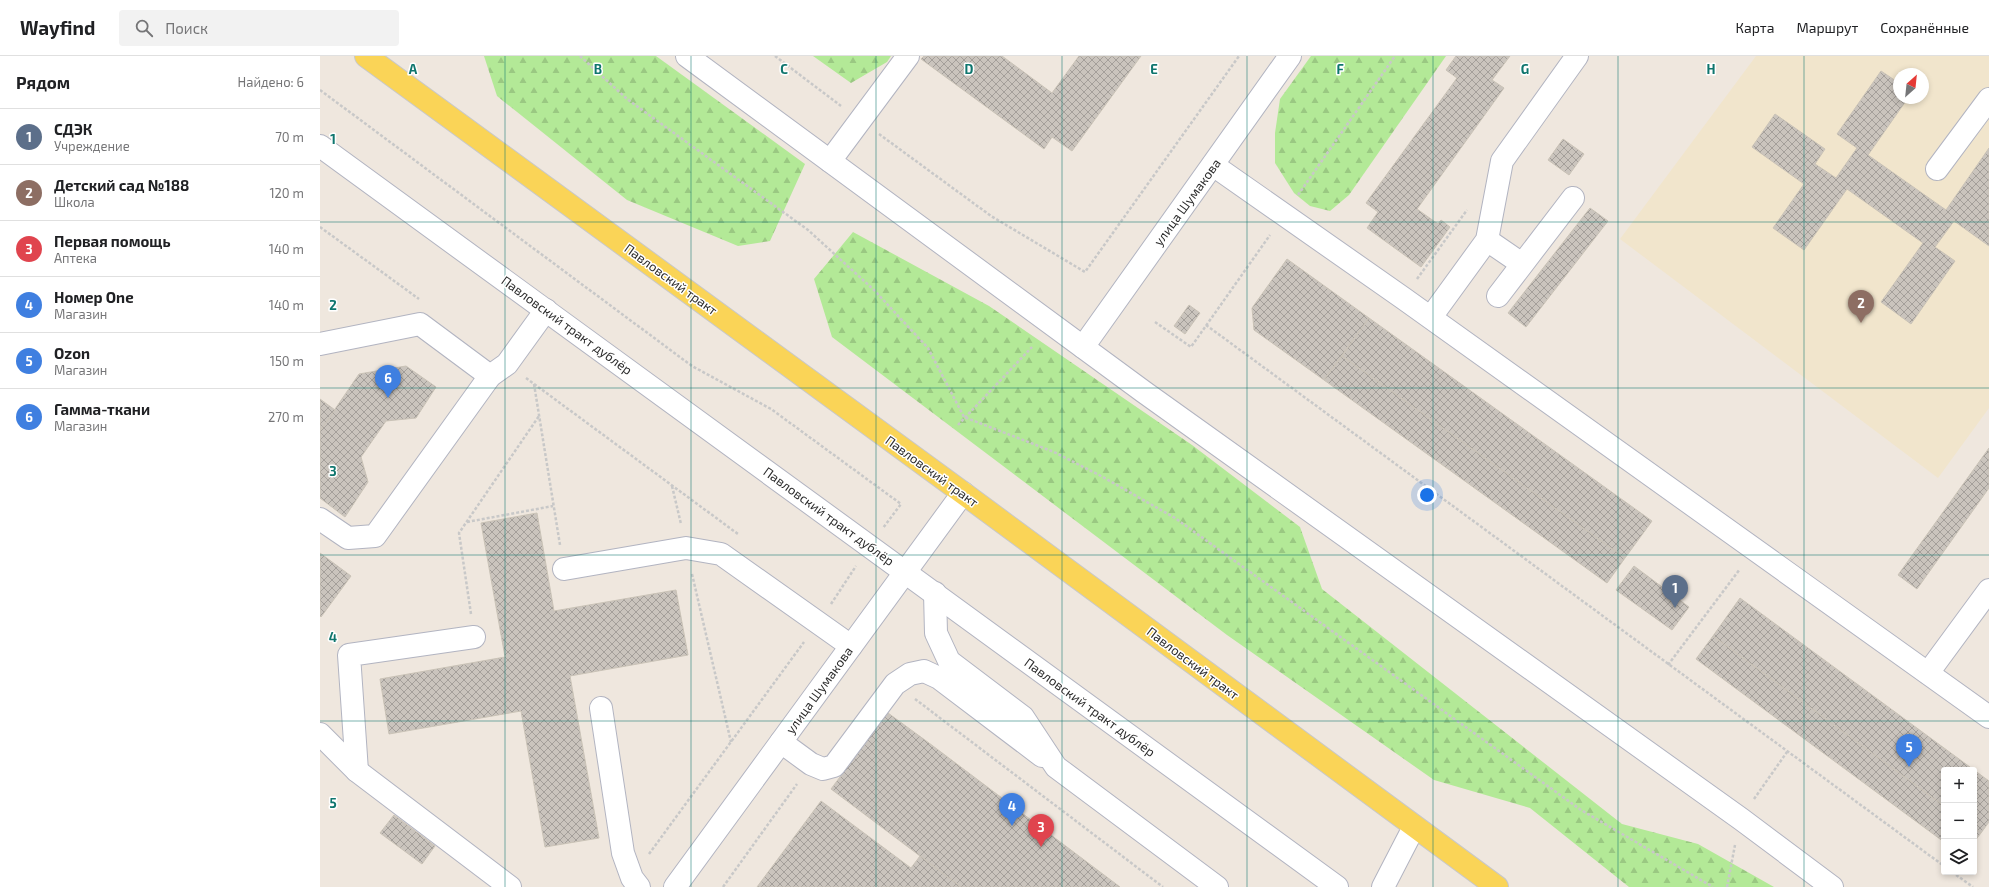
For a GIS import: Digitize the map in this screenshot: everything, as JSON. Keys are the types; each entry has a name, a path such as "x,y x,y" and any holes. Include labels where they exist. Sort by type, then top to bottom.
{"main road":[{"name":"Павловский тракт","path":"366,56 963,493 1497,887"}],"street":[{"path":"687,56 1083,346 1741,819 1832,887"},
{"path":"830,162 908,56"},
{"name":"улица Шумакова","path":"1083,346 1290,56"},
{"path":"1431,318 1487,240 1502,161 1577,56"},
{"path":"1937,169 1989,98"},
{"name":"Павловский тракт дублёр","path":"320,146 1337,887"},
{"path":"1213,165 1403,298 1989,717"},
{"path":"1498,296 1573,198"},
{"path":"1487,240 1522,264"},
{"path":"320,519 348,538 375,536 490,376 507,364 546,310"},
{"path":"320,344 420,324 490,376"},
{"name":"улица Шумакова","path":"675,887 963,493"},
{"path":"564,569 686,548 721,554 851,646"},
{"path":"1928,673 1989,590"},
{"path":"935,593 936,634 949,661 1023,717 1056,767"},
{"path":"357,770 349,655 474,637"},
{"path":"781,742 811,764 823,770 834,766 896,684 910,674 924,671 939,678 1217,887"},
{"path":"601,708 623,853 635,882"},
{"path":"320,734 357,770 510,887"},
{"path":"1383,887 1414,827"}],"path":[{"path":"580,56 627,99 808,230 874,290 928,348 964,417 1054,452 1101,476 1175,518 1581,810 1713,887"},
{"path":"775,56 991,216 1084,272 1239,56"},
{"path":"320,90 692,366 771,409 901,504"},
{"path":"1403,298 1471,204"},
{"path":"320,227 420,300"},
{"path":"1155,322 1191,347"},
{"path":"1206,325 1941,864"},
{"path":"958,425 1032,347"},
{"path":"507,364 742,537"},
{"path":"534,384 564,569"},
{"path":"474,637 459,533 539,416"},
{"path":"672,486 731,743"},
{"path":"467,522 553,506"},
{"path":"1668,665 1755,550"},
{"path":"635,882 731,743 832,602 825,598"},
{"path":"896,684 1163,887"},
{"path":"1956,875 1973,887"}],"shaded area":[{"path":"1756,56 1989,56 1989,408 1938,478 1620,239"}],"green space":[{"path":"484,56 656,56 805,164 770,241 738,246 627,200 497,96"},
{"path":"813,56 891,56 887,62 851,83"},
{"path":"1311,56 1446,56 1349,195 1330,211 1310,206 1294,193 1275,163 1275,133 1280,99"},
{"path":"853,232 989,306 1192,445 1300,527 1322,589 1622,824 1698,844 1774,887 1629,887 1530,808 1434,780 1227,635 832,337 814,279"}],"building":[{"path":"924,56 1002,56 1052,93 1079,56 1141,56 1072,151 1052,137 1044,149 921,59"},
{"path":"1456,56 1510,56 1492,80 1504,88 1417,209 1438,224 1441,220 1450,227 1421,267 1367,228 1378,212 1366,203 1457,78 1446,70"},
{"path":"1881,71 1893,79 1893,104 1904,104 1868,155 1946,210 1989,148 1989,246 1954,221 1935,247 1955,261 1911,324 1881,302 1923,243 1847,189 1804,250 1773,228 1804,184 1752,147 1775,114 1825,149 1815,164 1836,178 1857,148 1837,134"},
{"path":"1563,139 1584,154 1569,175 1548,160"},
{"path":"1590,208 1608,221 1526,327 1508,313"},
{"path":"1287,259 1369,318 1324,380 1254,330 1252,308"},
{"path":"1189,305 1200,313 1185,334 1174,326"},
{"path":"1369,318 1652,521 1625,558 1342,356"},
{"path":"1342,356 1625,558 1607,583 1324,380"},
{"path":"406,366 436,387 416,418 386,421 361,457 368,482 345,517 320,498 320,431 359,374"},
{"path":"320,399 335,410 320,431"},
{"path":"1989,448 1989,488 1917,589 1898,575"},
{"path":"537,513 554,611 676,590 688,655 570,676 599,838 545,847 521,711 389,734 380,679 505,657 481,523"},
{"path":"320,553 351,576 321,617 320,616"},
{"path":"1634,566 1689,607 1672,630 1616,590"},
{"path":"1740,598 1970,767 1941,767 1941,804 1713,636"},
{"path":"1713,636 1941,804 1941,840 1696,659"},
{"path":"888,713 1120,887 961,887 831,789"},
{"path":"1977,772 1989,781 1989,822 1981,833 1977,830"},
{"path":"821,801 911,868 920,856 961,887 757,887"},
{"path":"394,815 435,846 422,864 380,833"},
{"path":"1977,830 1981,833 1977,838"}],"place":[{"name":"Детский сад №188","path":"1861,323"},
{"name":"Гамма-ткани","path":"388,398"},
{"name":"СДЭК","path":"1675,608"},
{"name":"Ozon","path":"1909,767"},
{"name":"Номер One","path":"1012,826"},
{"name":"Первая помощь","path":"1041,847"}]}
